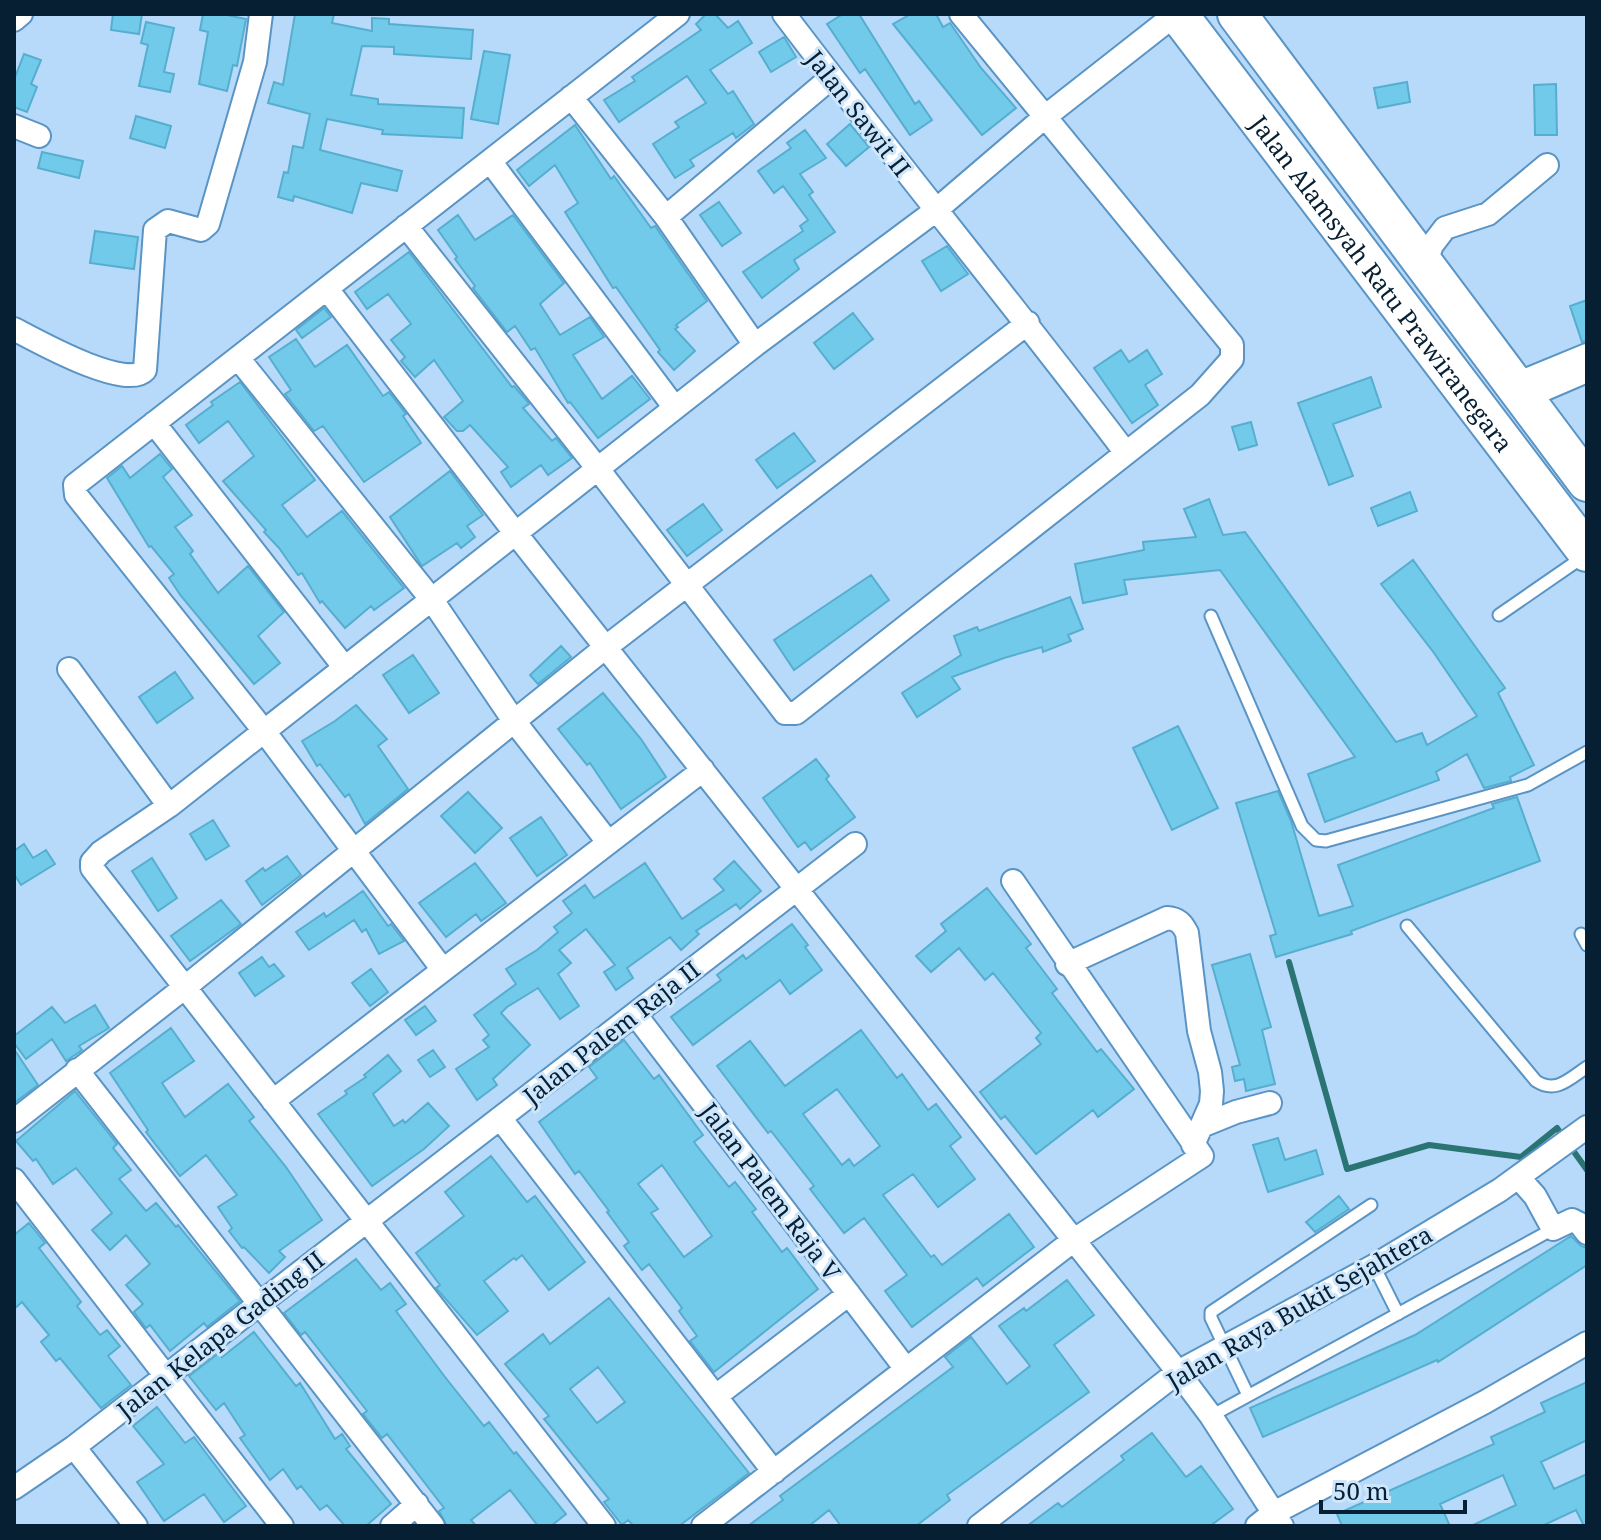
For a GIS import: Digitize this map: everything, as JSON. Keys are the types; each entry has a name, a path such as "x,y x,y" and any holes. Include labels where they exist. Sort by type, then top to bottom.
{"highway":[{"name":"Jalan Alamsyah Ratu Prawiranegara","path":"1177,14 1587,553"},
{"name":"Jalan Alamsyah Ratu Prawiranegara","path":"1237,14 1587,482"},
{"path":"1463,389 1512,384"}],"street":[{"path":"14,20 21,14"},
{"path":"14,329 82,363 132,377 141,375 145,370 155,230 168,221 201,230 208,224 255,62 261,14"},
{"path":"443,970 264,731 74,490 78,480 678,14"},
{"name":"Jalan Sawit II","path":"784,14 935,211 1028,323 1126,453"},
{"path":"406,226 785,713 796,713 1200,395 1230,364 1234,351 961,14"},
{"path":"604,1526 184,988 92,868 92,862 101,852 169,806 755,345 935,211 1046,116 1177,14"},
{"path":"666,217 832,77"},
{"path":"571,97 666,217 755,345"},
{"path":"14,126 39,136"},
{"path":"490,161 675,408"},
{"path":"1424,267 1432,245 1445,228 1488,214 1547,165"},
{"path":"327,289 516,534 1178,1372 1211,1416 1270,1522 1587,1343"},
{"path":"14,1121 184,988 606,647 1028,323"},
{"path":"1512,384 1587,355"},
{"path":"238,358 432,600 514,721 608,842"},
{"path":"1512,384 1587,371"},
{"path":"154,423 345,668"},
{"path":"69,669 169,806"},
{"path":"273,1101 703,770"},
{"name":"Jalan Palem Raja II","path":"366,1221 855,844"},
{"path":"703,1526 1074,1240 1202,1156 1198,1135 1067,964 1013,881"},
{"path":"1067,964 1167,918 1176,919 1182,924 1187,933 1199,1031 1212,1091 1211,1104 1198,1135"},
{"name":"Jalan Palem Raja V","path":"635,1014 906,1369"},
{"path":"77,1070 433,1526"},
{"path":"1198,1135 1236,1112 1270,1103"},
{"path":"500,1118 774,1472"},
{"name":"Jalan Raya Bukit Sejahtera","path":"979,1526 1178,1372 1374,1266 1524,1174 1587,1127"},
{"path":"1524,1174 1553,1229 1572,1220 1587,1233"},
{"path":"14,1180 282,1526"},
{"name":"Jalan Kelapa Gading II","path":"14,1488 74,1447 366,1221"},
{"path":"716,1396 849,1294"},
{"path":"74,1447 136,1526"},
{"path":"392,1526 417,1504"}],"lane":[{"path":"1499,615 1587,553"},
{"path":"1211,616 1302,826 1316,840 1326,841 1528,785 1587,752"},
{"path":"1407,926 1536,1081 1549,1088 1557,1087 1587,1067"},
{"path":"1248,1395 1211,1318 1213,1309 1371,1205"},
{"path":"1211,1416 1553,1229"},
{"path":"1374,1266 1398,1314"}],"building":[{"path":"113,14 142,14 139,34 111,30"},
{"path":"203,14 246,19 237,66 233,65 227,91 199,84 208,32 200,30"},
{"path":"295,14 334,14 332,23 372,31 372,18 389,19 389,24 473,30 471,59 394,54 394,47 362,46 351,95 378,99 378,104 464,108 462,138 382,134 383,130 327,119 320,150 402,171 397,191 361,183 352,213 294,196 293,201 278,197 284,172 288,173 293,146 303,148 310,114 268,103 274,82 283,85"},
{"path":"706,14 715,14 728,28 738,21 752,43 710,70 728,94 733,91 754,124 736,138 733,133 690,160 694,166 675,178 653,144 679,127 675,122 706,103 687,76 619,122 604,100 635,81 632,77 701,30 696,24"},
{"path":"843,14 859,14 915,104 919,101 932,120 910,135 865,69 860,73 827,24"},
{"path":"911,14 936,14 943,27 950,23 981,68 1016,108 982,135 893,24"},
{"path":"146,22 174,28 164,72 174,74 170,92 139,86 148,45 141,43"},
{"path":"784,37 796,57 771,72 759,52"},
{"path":"484,51 510,55 498,124 471,119"},
{"path":"24,54 41,60 31,84 37,87 27,112 14,107 14,80"},
{"path":"1407,82 1410,102 1378,108 1374,88"},
{"path":"1556,84 1557,135 1535,135 1534,85"},
{"path":"136,116 171,126 165,148 130,138"},
{"path":"850,124 869,147 846,166 827,144"},
{"path":"575,125 611,179 614,176 651,228 655,226 707,301 676,325 678,327 675,329 695,351 674,370 658,352 660,350 616,287 613,288 565,212 578,203 555,165 529,186 517,170"},
{"path":"805,130 826,158 800,174 813,192 809,195 835,232 794,260 799,269 762,298 743,272 803,231 800,226 808,220 783,186 774,193 758,171 791,148 787,143"},
{"path":"42,152 83,161 79,178 38,168"},
{"path":"719,202 741,233 722,246 700,215"},
{"path":"458,215 475,240 513,215 564,283 540,304 560,335 590,317 604,337 573,355 602,399 632,376 650,399 598,438 568,403 535,348 531,350 515,326 507,332 473,288 475,286 438,230"},
{"path":"95,231 138,237 134,269 90,263"},
{"path":"947,246 968,274 941,291 922,261"},
{"path":"409,252 512,387 529,404 523,408 552,441 556,438 572,458 548,475 541,465 511,487 501,472 508,467 470,425 463,431 457,431 444,417 463,401 434,360 415,377 401,361 405,357 391,340 411,324 388,294 367,309 355,292"},
{"path":"1587,300 1587,341 1582,342 1570,306"},
{"path":"324,308 331,317 302,338 296,330"},
{"path":"853,313 873,339 834,369 814,343"},
{"path":"296,339 315,367 347,345 383,396 389,392 406,414 403,416 421,443 364,482 323,426 314,431 285,394 291,390 269,357"},
{"path":"1121,350 1129,362 1147,350 1162,374 1145,385 1158,405 1132,423 1094,368"},
{"path":"1371,377 1381,407 1333,424 1353,476 1329,485 1298,403"},
{"path":"240,382 315,480 282,505 307,537 342,511 404,588 374,610 371,606 345,628 322,601 320,603 302,573 298,575 264,532 266,530 223,481 254,456 228,421 199,443 186,425 213,405 211,402"},
{"path":"1251,422 1257,445 1239,450 1232,427"},
{"path":"794,433 815,461 777,488 756,460"},
{"path":"160,454 172,469 163,477 192,515 175,527 218,593 248,566 284,612 258,636 280,663 254,684 181,596 169,578 174,574 149,547 107,478 122,466 130,478"},
{"path":"450,471 483,515 467,526 475,537 461,548 457,543 422,566 390,517"},
{"path":"1410,492 1417,511 1378,526 1371,508"},
{"path":"1209,499 1223,535 1245,532 1396,742 1422,733 1427,745 1477,716 1381,584 1413,560 1505,688 1498,693 1534,765 1510,777 1511,781 1484,788 1467,754 1436,772 1439,780 1325,822 1308,774 1355,757 1220,570 1124,580 1127,594 1083,603 1075,564 1144,550 1143,542 1196,537 1184,509"},
{"path":"703,504 722,530 687,556 667,530"},
{"path":"871,575 889,600 794,670 774,640"},
{"path":"1070,597 1083,629 1068,635 1071,641 1043,652 1042,647 1004,658 952,677 960,689 917,717 902,693 961,655 954,636 977,627 979,631"},
{"path":"561,646 571,657 538,684 530,675"},
{"path":"413,655 439,693 409,713 383,675"},
{"path":"175,672 193,698 157,723 139,697"},
{"path":"603,693 641,739 666,777 621,809 590,763 587,765 558,729"},
{"path":"356,705 387,739 378,746 408,789 365,824 349,794 345,797 320,764 317,766 302,741"},
{"path":"1178,726 1218,808 1172,830 1133,748"},
{"path":"816,759 829,776 826,779 855,817 811,850 805,842 798,847 763,798"},
{"path":"1278,791 1291,821 1319,916 1353,906 1338,865 1517,797 1540,861 1351,931 1352,934 1276,957 1270,936 1276,934 1236,803"},
{"path":"468,792 502,828 475,853 441,816"},
{"path":"541,817 567,855 537,876 510,838"},
{"path":"213,820 229,846 206,860 190,834"},
{"path":"24,844 33,858 46,850 55,864 21,885 14,874 14,851"},
{"path":"287,856 301,875 262,905 246,881"},
{"path":"152,858 177,898 158,911 132,871"},
{"path":"734,861 761,891 740,909 736,904 696,931 699,934 681,950 670,937 627,968 633,978 616,990 604,972 615,965 586,929 559,950 571,963 558,974 579,1006 560,1019 538,988 507,1007 501,1013 530,1045 493,1079 497,1085 477,1100 456,1069 489,1047 483,1040 489,1035 474,1015 516,984 506,969 537,950 558,932 554,927 572,913 563,901 585,885 594,898 645,863 682,919 724,890 714,879"},
{"path":"475,863 506,903 481,921 476,914 446,937 419,903"},
{"path":"987,888 1031,944 1026,948 1057,989 1052,993 1097,1052 1101,1049 1134,1089 1098,1117 1093,1110 1036,1154 1005,1116 1001,1119 980,1092 1041,1044 1036,1038 1041,1033 993,973 985,980 959,948 931,972 916,956 946,931 941,924"},
{"path":"363,891 388,926 391,924 404,941 379,954 366,929 362,932 354,920 309,950 296,932 324,913 326,917"},
{"path":"221,900 241,924 190,961 171,936"},
{"path":"792,924 822,970 790,994 780,980 693,1045 671,1017 721,980 717,975 743,955 746,959"},
{"path":"1250,954 1271,1027 1262,1030 1275,1084 1246,1091 1244,1079 1235,1081 1232,1067 1240,1065 1212,965"},
{"path":"262,957 269,967 274,964 284,976 255,996 239,973"},
{"path":"371,969 388,992 370,1006 352,983"},
{"path":"95,1005 109,1028 79,1046 82,1050 66,1061 52,1039 26,1059 14,1043 14,1036 52,1007 65,1023"},
{"path":"425,1006 436,1021 416,1035 405,1020"},
{"path":"171,1028 194,1061 162,1083 185,1117 228,1084 254,1117 249,1121 286,1167 322,1220 279,1251 285,1257 269,1273 229,1231 232,1228 218,1207 237,1195 206,1155 180,1176 146,1132 148,1130 110,1073"},
{"path":"861,1030 897,1078 902,1074 928,1110 936,1104 961,1137 950,1146 975,1179 938,1207 913,1174 883,1195 931,1257 934,1255 942,1265 1009,1214 1034,1247 983,1286 977,1278 912,1327 885,1291 907,1275 864,1218 844,1233 810,1189 814,1186 771,1131 768,1133 717,1066 750,1041 785,1086","holes":["837,1089 880,1146 854,1166 849,1159 842,1165 803,1114"]},
{"path":"624,1040 654,1079 659,1075 703,1135 694,1142 729,1187 735,1182 756,1209 752,1212 782,1252 787,1248 818,1289 714,1372 690,1341 697,1336 679,1311 682,1308 649,1264 642,1270 624,1246 629,1242 609,1211 579,1171 575,1174 539,1122 597,1078 589,1067","holes":["662,1165 712,1236 684,1257 651,1213 658,1209 638,1184"]},
{"path":"14,1049 38,1085 14,1103"},
{"path":"433,1050 445,1067 430,1077 418,1060"},
{"path":"388,1055 401,1071 373,1094 394,1126 403,1120 405,1123 428,1103 449,1126 424,1149 372,1186 318,1114 347,1094 345,1091 366,1077 364,1075"},
{"path":"75,1091 117,1144 113,1148 131,1170 119,1179 146,1211 156,1203 176,1227 178,1225 240,1301 207,1327 204,1323 170,1351 150,1325 146,1328 134,1312 143,1304 126,1285 150,1264 126,1235 110,1250 92,1230 112,1213 76,1168 53,1184 36,1159 33,1161 16,1141"},
{"path":"1278,1138 1285,1160 1316,1150 1323,1174 1268,1192 1253,1145"},
{"path":"491,1156 527,1202 535,1196 585,1262 549,1290 522,1255 516,1260 514,1258 484,1281 508,1311 477,1335 436,1288 440,1285 416,1253 464,1216 445,1192"},
{"path":"1339,1196 1349,1209 1315,1232 1306,1222"},
{"path":"29,1223 45,1243 39,1248 81,1302 77,1306 100,1335 107,1330 120,1346 108,1356 131,1385 101,1408 60,1358 56,1361 41,1342 49,1335 22,1302 14,1309 14,1235"},
{"path":"1571,1236 1587,1248 1587,1265 1438,1362 1263,1437 1250,1408 1415,1335"},
{"path":"356,1259 381,1290 390,1283 406,1304 396,1311 445,1377 484,1426 489,1422 514,1454 516,1452 566,1514 551,1526 538,1526 510,1490 471,1520 476,1526 447,1526 439,1511 444,1508 387,1434 382,1438 363,1414 367,1411 305,1332 301,1335 284,1313"},
{"path":"1067,1280 1094,1315 1054,1345 1089,1392 947,1495 950,1500 916,1526 841,1526 829,1510 809,1526 748,1526 783,1500 780,1496 953,1367 945,1357 971,1337 1007,1384 1030,1366 999,1326 1024,1308 1026,1311"},
{"path":"609,1298 749,1473 679,1526 634,1526 628,1520 622,1525 604,1502 609,1499 544,1419 549,1416 505,1364 543,1334 550,1344","holes":["598,1367 625,1402 597,1423 570,1389"]},
{"path":"254,1332 296,1386 300,1383 335,1439 342,1434 350,1446 346,1449 391,1504 366,1526 345,1526 327,1505 320,1510 301,1486 297,1489 283,1469 270,1480 240,1438 245,1435 224,1403 216,1410 189,1376 219,1353 222,1357"},
{"path":"1587,1382 1587,1440 1541,1462 1554,1489 1587,1474 1587,1526 1584,1526 1576,1510 1542,1526 1471,1526 1516,1505 1503,1475 1440,1504 1450,1526 1342,1526 1337,1514 1494,1444 1491,1437 1545,1412 1541,1403"},
{"path":"157,1407 185,1443 194,1437 246,1506 224,1522 204,1494 164,1521 137,1482 164,1464 133,1426"},
{"path":"1152,1433 1186,1477 1201,1466 1233,1509 1210,1526 1027,1526 1058,1503 1062,1507 1124,1460 1121,1456"}],"waterway":[{"path":"1289,962 1347,1169 1429,1145 1521,1157 1557,1128 1587,1170"}]}
